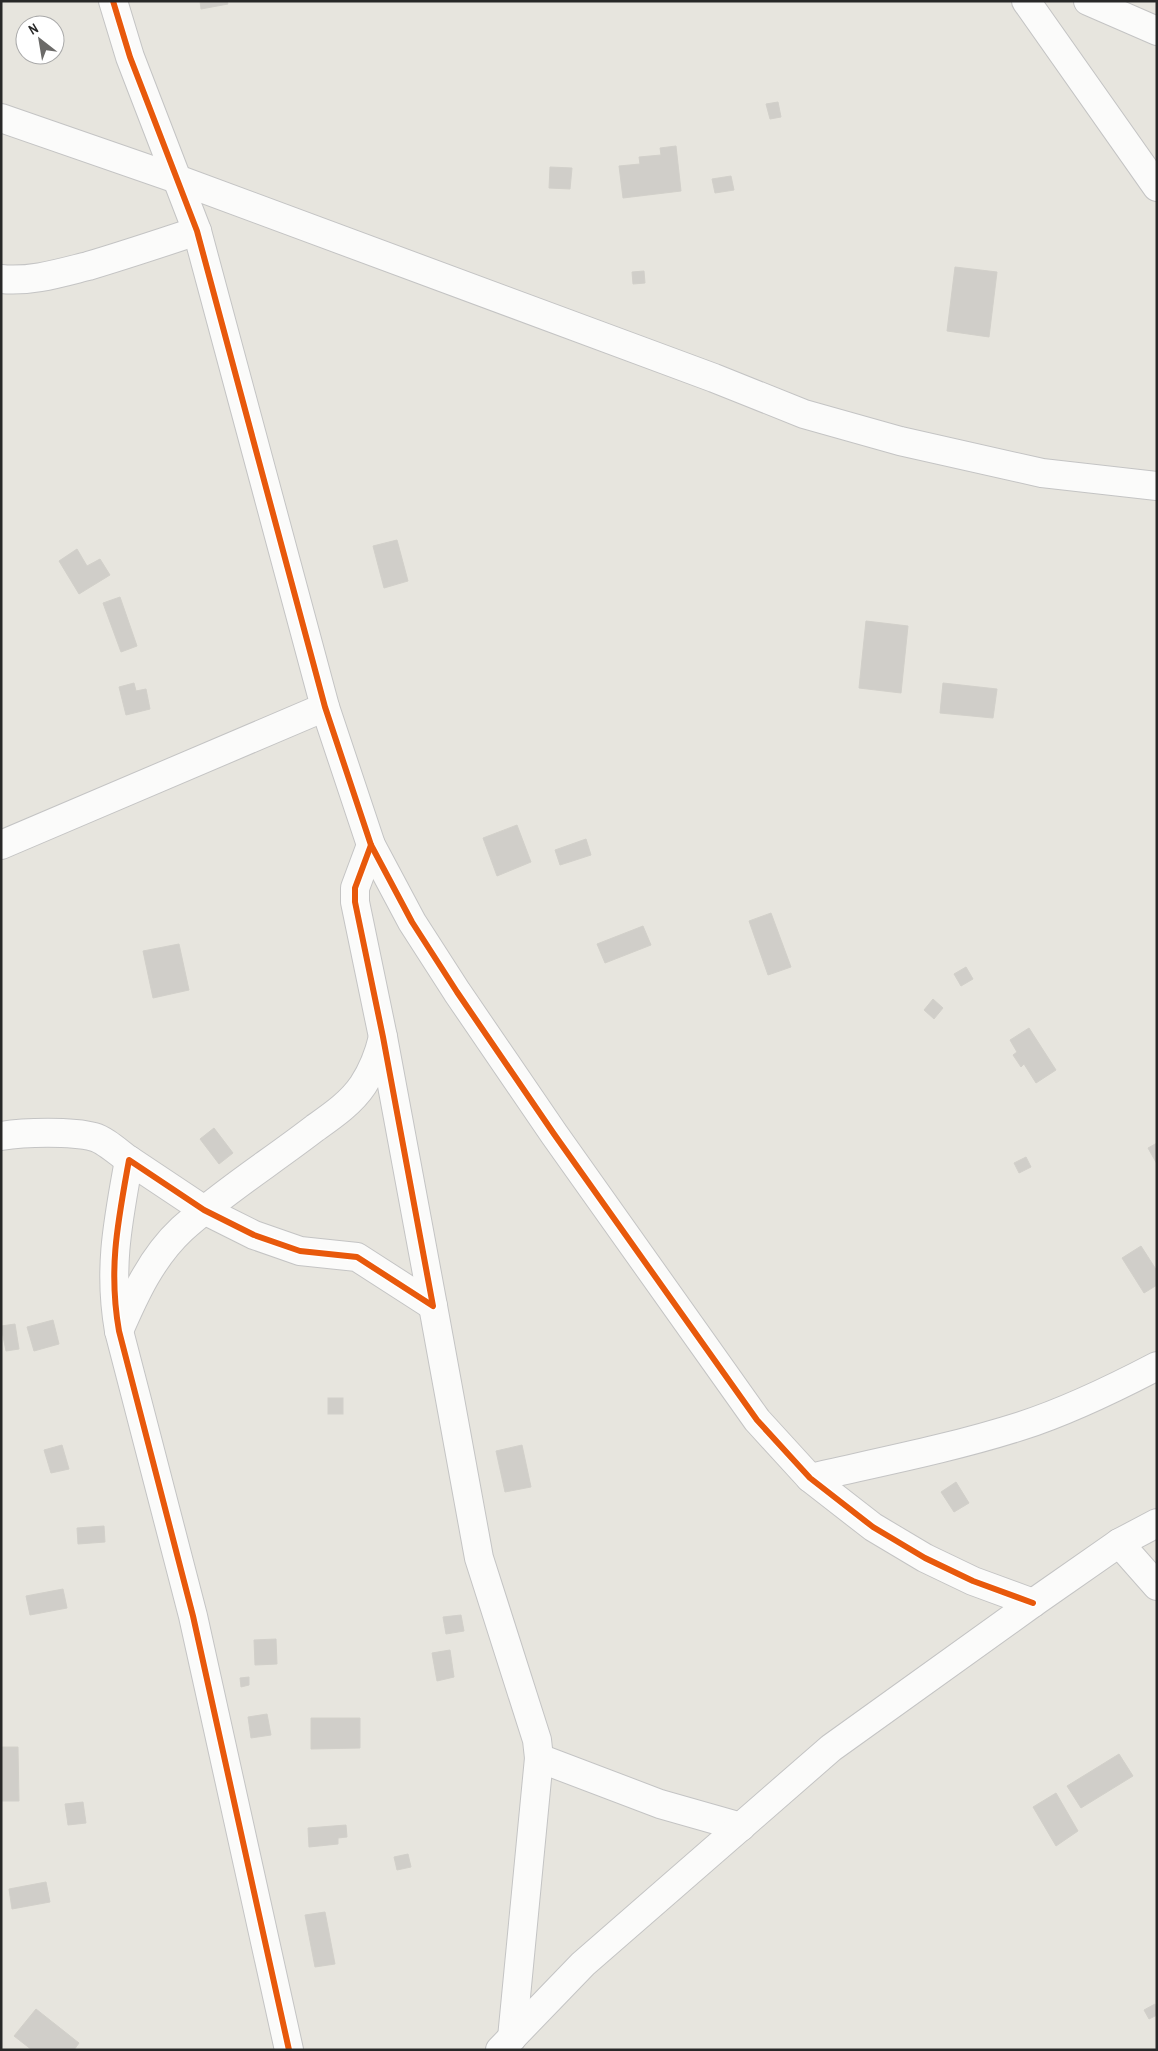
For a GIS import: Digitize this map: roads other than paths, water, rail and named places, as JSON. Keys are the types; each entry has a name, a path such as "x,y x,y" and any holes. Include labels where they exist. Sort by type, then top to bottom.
{"street":[{"path":"113,1 130,57 197,231 325,707 371,845 412,922 457,992 554,1134 756,1420 810,1478 873,1527 925,1558 973,1581 1033,1602"},
{"path":"1026,1 1157,187"},
{"path":"1088,1 1157,31"},
{"path":"1,118 177,179 714,378 804,414 900,441 1042,473 1157,486"},
{"path":"1,279 29,279 53,275 124,255 197,231"},
{"path":"1,845 325,707"},
{"path":"371,845 356,888 355,902 384,1037 479,1558 533,1725 539,1758 506,2044"},
{"path":"119,1332 137,1290 157,1259 181,1231 204,1210 341,1108 362,1087 376,1062 384,1037"},
{"path":"1,1136 16,1133 56,1133 95,1137 204,1210 276,1244 314,1254 357,1257 433,1306"},
{"path":"129,1160 117,1228 113,1271 114,1303 119,1332 193,1616 289,2050"},
{"path":"810,1478 926,1452 1022,1426 1111,1390 1157,1366"},
{"path":"506,2044 583,1964 831,1748 1033,1602 1119,1543 1157,1522"},
{"path":"1119,1543 1157,1586"},
{"path":"539,1758 660,1804 740,1826"}]}
